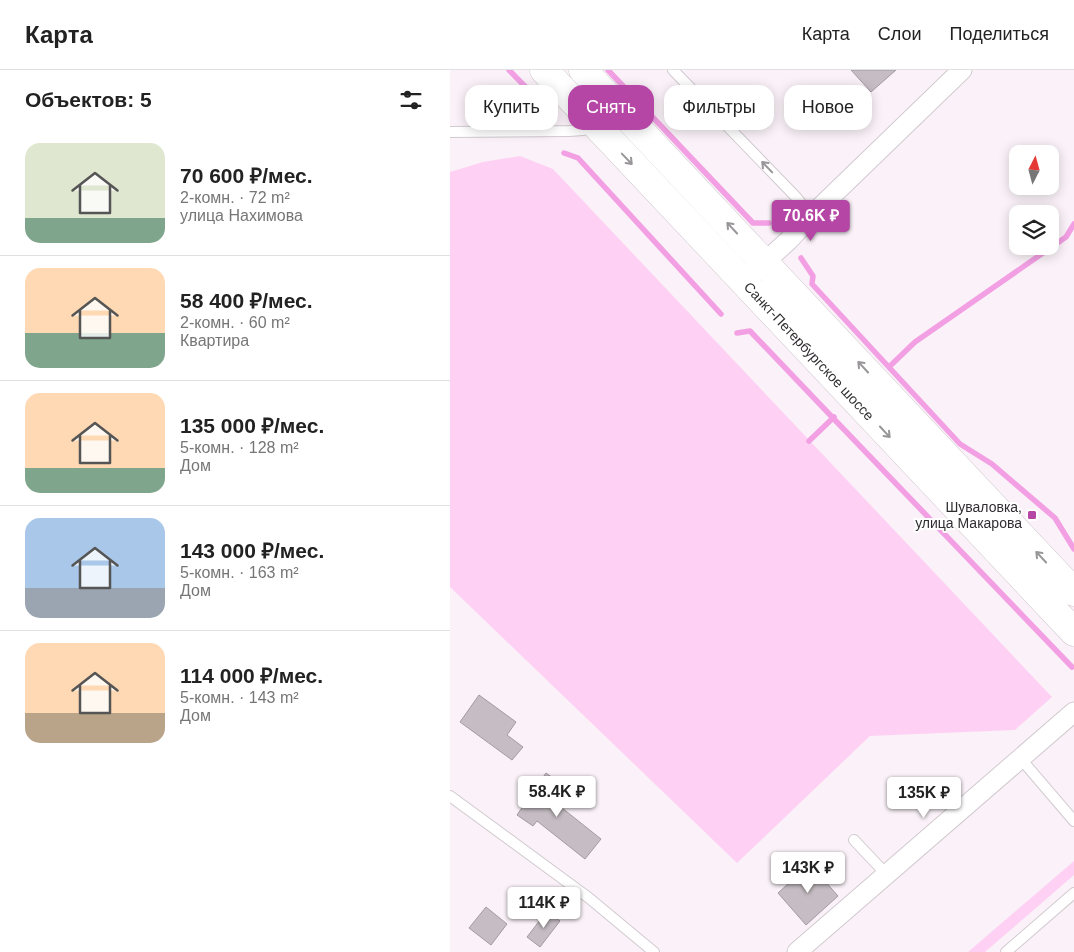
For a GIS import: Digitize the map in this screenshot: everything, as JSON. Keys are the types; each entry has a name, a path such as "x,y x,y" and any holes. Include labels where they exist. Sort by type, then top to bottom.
{"main road":[{"name":"Санкт-Петербургское шоссе","path":"544,70 568,96"},
{"name":"Санкт-Петербургское шоссе","path":"583,70 1074,592"},
{"name":"Санкт-Петербургское шоссе","path":"599,130 1074,632"}],"street":[{"path":"744,282 962,70"},
{"path":"797,952 1074,712"}],"lane":[{"path":"673,70 796,197 811,216"},
{"path":"450,132 583,130"},
{"path":"1021,759 1074,821"},
{"path":"450,796 589,898 654,952"},
{"path":"854,840 886,874"},
{"path":"1006,952 1074,892"}],"shaded area":[{"path":"520,156 553,169 1052,697 1015,730 870,736 737,863 450,587 450,172 483,162"},
{"path":"1074,861 1074,875 985,952 968,952"}],"building":[{"path":"851,70 896,70 872,91 872,85 865,85"},
{"path":"479,695 516,722 507,735 523,747 512,760 460,722"},
{"path":"546,773 563,785 552,800 601,839 585,859 537,821 533,826 517,815"},
{"path":"810,864 838,896 806,925 778,893"},
{"path":"486,907 507,924 491,945 469,928"},
{"path":"547,911 560,921 540,947 527,937"}],"waterway":[{"path":"509,70 524,85"},
{"path":"608,70 753,223 769,223"},
{"path":"564,153 578,158 721,314"},
{"path":"889,367 915,342 1066,237 1074,224"},
{"path":"801,258 813,276 812,284 960,444 992,464 1055,518 1074,549"},
{"path":"737,333 750,331 834,417"},
{"path":"809,441 833,418 1072,667"}],"place":[{"name":"Шуваловка, улица Макарова","path":"1032,515"}]}
